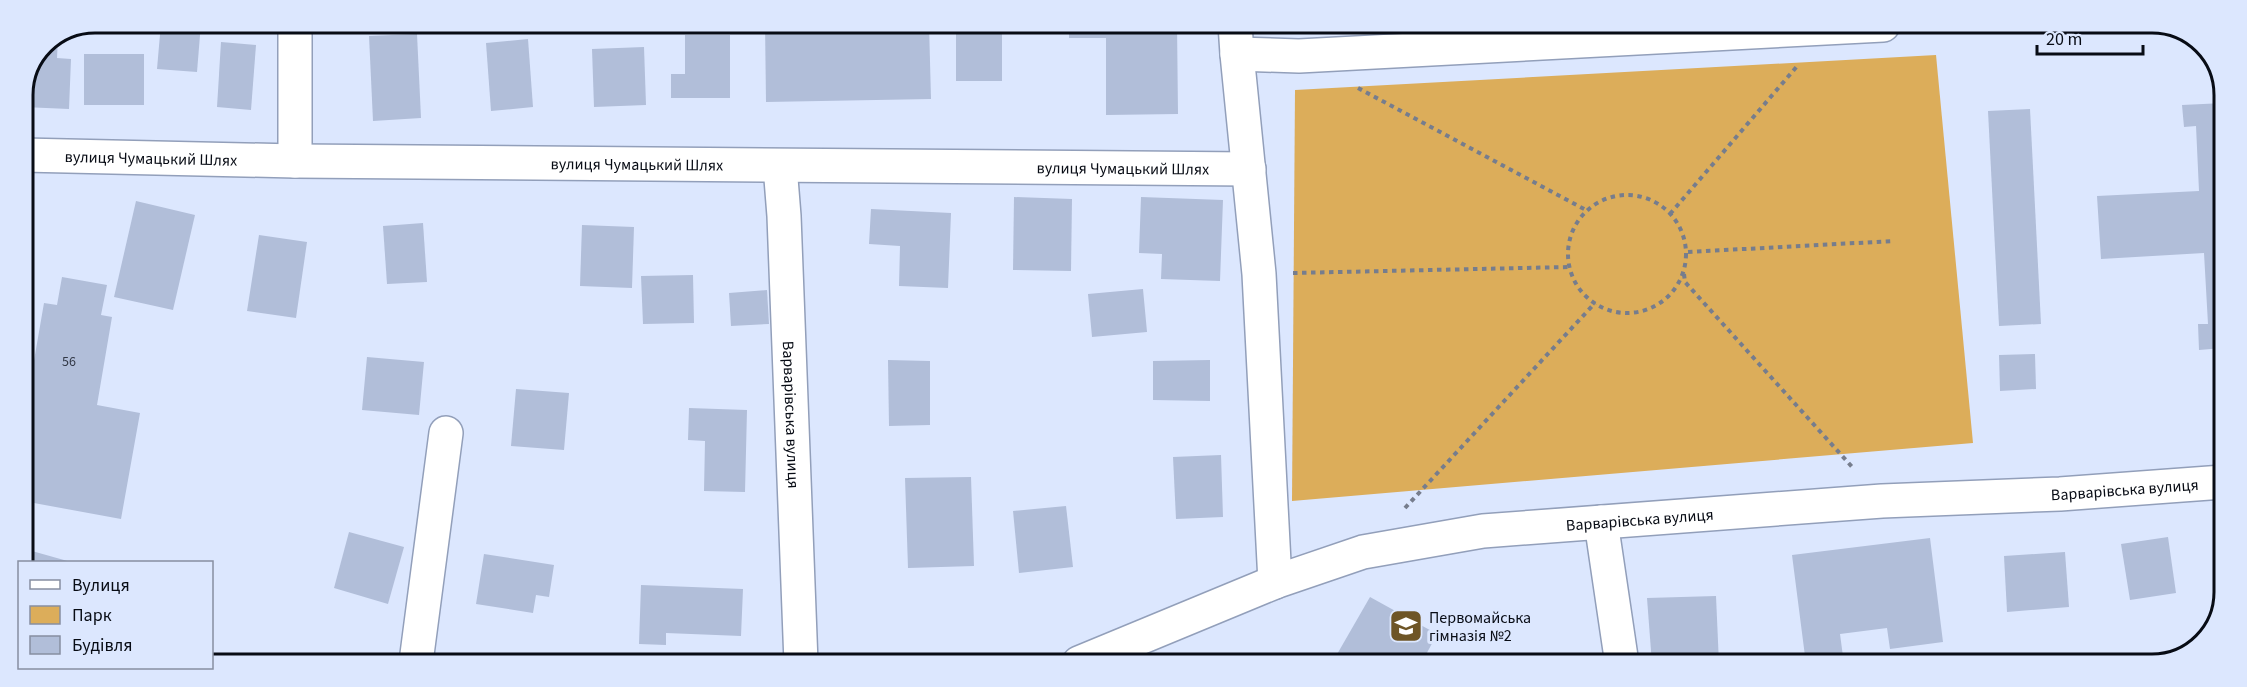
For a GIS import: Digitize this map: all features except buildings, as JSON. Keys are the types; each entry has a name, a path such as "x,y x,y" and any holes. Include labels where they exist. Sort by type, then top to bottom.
{"street":[{"path":"295,33 295,160"},
{"path":"1275,582 1259,273 1236,39 1299,56 1736,33"},
{"name":"вулиця Чумацький Шлях","path":"33,155 780,166 1250,169"},
{"name":"Варварівська вулиця","path":"780,166 784,216 801,654"},
{"path":"423,654 446,433"},
{"name":"Варварівська вулиця","path":"1101,654 1275,582 1364,552 1483,531 1882,501 2060,494 2214,483"},
{"path":"1601,522 1621,654"}],"path":[{"path":"1670,214 1827,33"},
{"path":"1350,84 1586,210"},
{"path":"1684,273 1673,293 1657,306 1637,313 1616,313 1587,298 1574,282 1569,267 1568,246 1573,227 1586,210 1614,195 1635,194 1676,219 1685,238 1688,252 1684,273 1685,282 1882,501"},
{"path":"1688,252 1894,241"},
{"path":"1259,273 1569,267"},
{"path":"1403,509 1595,303"}],"green space":[{"path":"1936,55 1973,443 1292,501 1295,90"}],"place":[{"name":"Первомайська гімназія №2","path":"1406,626"}]}
